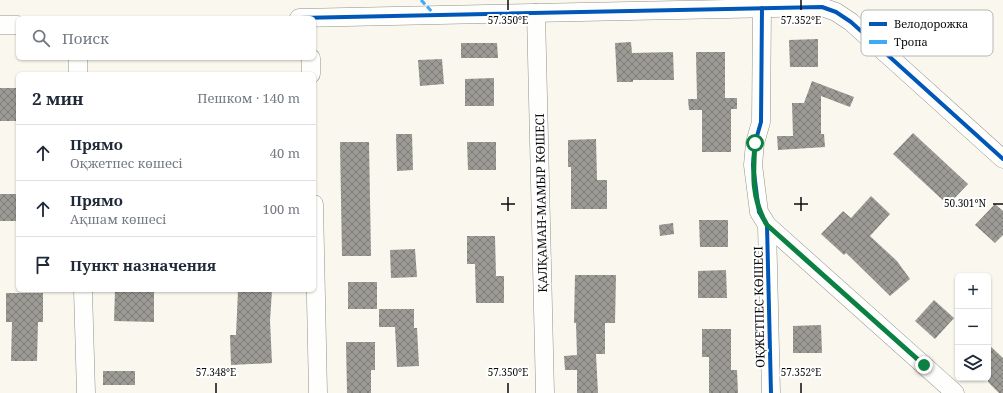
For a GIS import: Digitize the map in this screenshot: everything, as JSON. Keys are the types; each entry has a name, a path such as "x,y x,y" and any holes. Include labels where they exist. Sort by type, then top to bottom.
{"street":[{"name":"ОҚЖЕТПЕС КӨШЕСІ","path":"762,8 760,122 755,143 753,165 759,212 767,225 770,393"},
{"path":"316,18 822,8 836,12 861,31"},
{"name":"ҚАЛҚАМАН-МАМЫР КӨШЕСІ","path":"536,13 545,393"},
{"path":"0,25 16,25"},
{"path":"889,56 1003,159"},
{"path":"78,60 78,72"},
{"path":"311,60 311,72"},
{"path":"767,225 955,393"},
{"path":"83,292 86,393"},
{"path":"316,292 318,393"}],"building":[{"path":"818,39 818,67 790,67 789,40"},
{"path":"631,42 632,53 673,52 674,80 633,80 633,82 617,82 615,43"},
{"path":"461,43 497,43 498,58 461,58"},
{"path":"696,52 725,52 725,98 737,98 737,109 731,109 731,152 702,152 702,110 689,110 688,99 697,99"},
{"path":"442,59 444,84 420,86 418,60"},
{"path":"494,78 494,106 465,106 465,79"},
{"path":"812,81 854,97 850,107 821,96 821,134 824,134 825,147 778,150 777,136 793,136 792,103 804,103"},
{"path":"0,88 16,88 16,121 0,121"},
{"path":"913,133 968,184 948,205 893,154"},
{"path":"396,134 412,134 413,170 397,171"},
{"path":"596,139 597,180 607,180 607,209 571,209 571,167 568,167 568,140"},
{"path":"340,142 369,142 371,256 342,256"},
{"path":"467,142 496,142 496,170 468,170"},
{"path":"0,194 16,194 16,221 0,221"},
{"path":"871,196 890,214 870,236 897,261 910,279 890,296 846,253 844,255 821,234 843,211 851,218"},
{"path":"995,204 1003,211 1003,235 995,243 975,225"},
{"path":"699,220 728,220 728,247 700,247"},
{"path":"673,223 674,234 660,236 659,225"},
{"path":"467,236 495,236 496,276 504,276 504,303 476,303 475,264 467,264"},
{"path":"415,249 417,277 391,278 390,250"},
{"path":"726,270 727,298 698,298 698,271"},
{"path":"575,275 616,275 615,323 605,323 605,354 596,354 598,393 577,393 577,370 565,370 564,356 577,355 576,323 574,323"},
{"path":"348,282 377,282 377,309 348,309"},
{"path":"115,292 154,292 154,322 114,321"},
{"path":"238,292 272,292 270,321 272,363 231,365 230,335 236,335"},
{"path":"6,293 43,293 43,322 38,322 37,361 11,361 12,322 6,322"},
{"path":"934,300 954,318 935,339 915,321"},
{"path":"379,309 414,309 414,328 417,328 419,366 397,367 395,327 379,327"},
{"path":"821,325 822,353 793,353 793,326"},
{"path":"702,329 731,329 731,370 737,370 738,393 709,393 709,357 702,357"},
{"path":"346,342 375,342 375,370 371,370 371,393 347,393"},
{"path":"991,347 1003,358 1003,393 999,393 988,382 991,381"},
{"path":"103,371 135,371 135,385 103,385"}],"marked path":[{"path":"421,0 435,15"}],"cycle path":[{"path":"316,18 822,7 836,12 861,31"},
{"path":"762,8 761,122 755,143 753,165 759,212 767,225 771,393"},
{"path":"889,56 1003,159"}],"route":[{"path":"755,143 753,165 755,195 759,212 767,225 924,365"}]}
